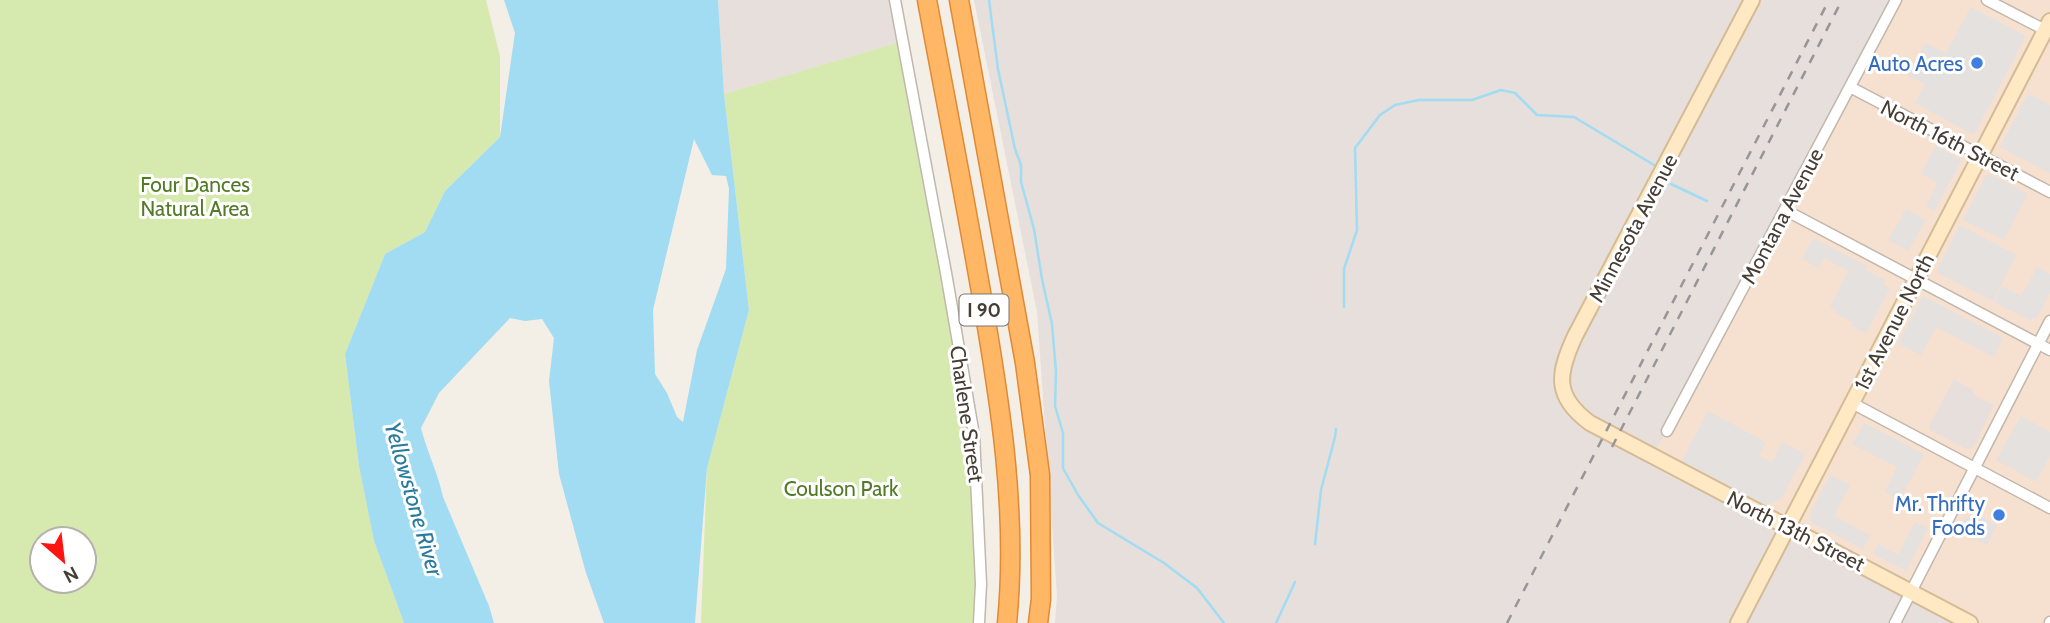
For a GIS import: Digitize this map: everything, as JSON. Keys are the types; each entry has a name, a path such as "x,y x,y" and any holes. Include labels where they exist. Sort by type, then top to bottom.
{"highway":[{"name":"I 90","path":"927,0 998,396 1008,476 1007,623"},
{"name":"I 90","path":"959,0 1005,248 1038,463 1041,586 1038,623"}],"street":[{"name":"Charlene Street","path":"895,0 974,435 981,584 978,623"},
{"name":"Minnesota Avenue","path":"1621,439 1590,423 1574,410 1564,393 1563,367 1575,336 1752,0"},
{"name":"Montana Avenue","path":"1667,431 1896,0"},
{"path":"1987,0 2048,28"},
{"name":"1st Avenue North","path":"1738,623 2048,28"},
{"name":"North 16th Street","path":"1850,88 2050,192"},
{"path":"1785,210 2050,350"},
{"path":"1895,623 2050,321"},
{"path":"1852,403 2050,508"},
{"name":"North 13th Street","path":"1621,439 1970,623"}],"shaded area":[{"path":"718,0 894,0 903,41 724,94"},
{"path":"974,0 1899,0 1648,465 1963,623 1055,623 1057,595 1037,312"},
{"path":"1900,0 2050,0 2050,623 1963,623 1648,465"},
{"path":"1971,7 2026,36 1974,135 1915,103 1925,84 1908,76 1925,43 1946,53"},
{"path":"2028,93 2050,105 2050,173 2000,147"},
{"path":"1936,146 1962,160 1934,211 1926,206 1938,183 1921,174"},
{"path":"1986,175 2028,194 2004,240 1963,220"},
{"path":"1906,209 1926,220 1908,251 1888,240"},
{"path":"1960,225 2016,255 1993,301 1936,272"},
{"path":"1813,238 1867,266 1865,270 1886,280 1883,285 1890,288 1866,334 1830,307 1848,271 1824,258 1819,268 1802,259"},
{"path":"2037,267 2050,274 2050,293 2037,318 2029,320 1994,302 2002,286 2021,296"},
{"path":"1923,296 2003,338 1994,357 1936,327 1921,355 1898,343"},
{"path":"1954,379 1972,390 1977,397 1994,405 1970,449 1930,430 1929,426"},
{"path":"1708,411 1766,442 1759,455 1772,463 1782,442 1805,454 1781,499 1765,505 1682,461"},
{"path":"2021,416 2050,432 2050,456 2036,482 1996,460"},
{"path":"1864,423 1924,454 1900,500 1885,492 1897,467 1852,444"},
{"path":"1830,475 1850,485 1834,516 1870,535 1863,549 1812,523 1809,515"},
{"path":"1979,516 1997,525 1987,545 1958,531 1965,517 1975,522"},
{"path":"1915,522 1928,528 1906,571 1873,554 1878,544 1898,555"}],"green space":[{"name":"Four Dances Natural Area","path":"0,0 486,0 500,56 500,137 445,191 425,232 385,254 345,354 359,466 374,541 404,623 0,623"},
{"name":"Coulson Park","path":"903,41 974,435 979,623 701,623 707,468 749,310 724,94"}],"water":[{"name":"Yellowstone River","path":"504,0 718,0 724,94 749,310 707,468 695,623 604,623 586,573 559,474 549,381 554,338 542,319 525,321 510,318 439,393 421,428 443,497 494,623 404,623 374,541 359,466 345,354 385,254 425,232 445,191 500,137 515,33","holes":["694,139 712,175 726,176 729,189 726,269 697,350 683,422 677,417 655,374 653,310"]}],"waterway":[{"path":"989,0 998,69 1015,149 1021,165 1021,182 1034,229 1052,324 1056,372 1055,406 1063,433 1063,468 1098,523 1164,563 1197,588 1224,623"},
{"path":"1344,307 1344,269 1357,230 1355,148 1380,115 1395,105 1419,100 1472,100 1501,90 1515,93 1537,115 1574,117 1654,165"},
{"path":"1671,184 1707,201"},
{"path":"1315,544 1321,490 1336,429"},
{"path":"1276,623 1295,582"}],"railway":[{"path":"1507,623 1829,0"},
{"path":"1612,447 1842,0"}],"place":[{"name":"Auto Acres","path":"1977,63"},
{"name":"Mr. Thrifty Foods","path":"1999,515"}]}
